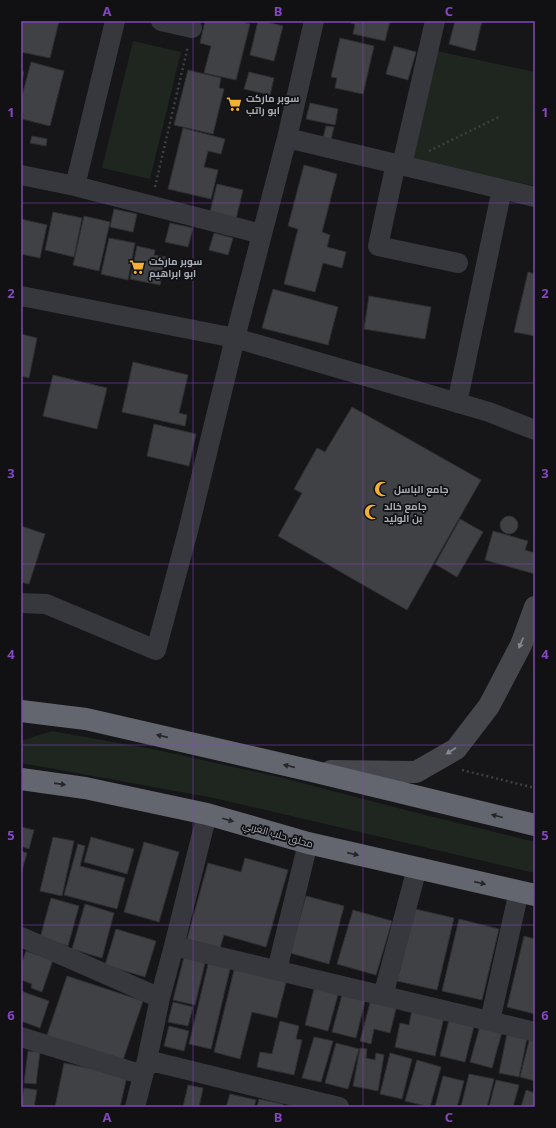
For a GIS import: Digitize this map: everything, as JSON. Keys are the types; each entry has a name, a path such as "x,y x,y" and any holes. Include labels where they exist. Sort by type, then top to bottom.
{"highway":[{"path":"21,711 86,718 535,825"},
{"path":"21,727 46,714"},
{"name":"محلق حلب الغربي","path":"21,779 85,788 207,814 308,843 527,893"}],"main road":[{"path":"312,771 416,772 456,749 489,706 521,644 535,607"}],"street":[{"path":"75,186 115,21"},
{"path":"161,21 192,28"},
{"path":"21,603 46,604 156,650 188,531 235,338 287,138 314,21"},
{"path":"435,21 378,246 458,263"},
{"path":"287,138 535,197"},
{"path":"21,175 75,186 262,234"},
{"path":"457,402 502,189"},
{"path":"21,296 235,338 457,402 489,412 535,430"},
{"path":"135,1107 160,998 207,814"},
{"path":"277,970 308,843"},
{"path":"382,996 417,868"},
{"path":"490,1021 527,893"},
{"path":"21,937 160,998"},
{"path":"174,946 535,1032"},
{"path":"21,1037 145,1067 339,1107"}],"path":[{"path":"151,205 192,28"},
{"path":"399,164 499,118"},
{"path":"462,770 535,788"}],"shaded area":[{"path":"133,41 181,52 150,179 102,168"},
{"path":"437,51 535,72 535,186 413,159"},
{"path":"52,731 157,750 279,777 535,842 535,873 214,798 21,763 21,741"}],"building":[{"path":"21,21 59,21 50,58 21,52"},
{"path":"205,21 238,21 250,24 236,80 204,73 211,46 200,43"},
{"path":"258,21 283,26 274,61 250,55"},
{"path":"352,21 390,21 385,41 353,34 355,24 351,23"},
{"path":"455,21 482,21 475,51 449,44"},
{"path":"340,38 374,46 363,94 335,88 337,78 331,77"},
{"path":"394,46 416,52 408,80 386,74"},
{"path":"31,62 64,71 50,126 22,119 23,113 21,113 21,100"},
{"path":"188,70 221,78 219,88 224,89 213,134 174,125"},
{"path":"21,72 24,72 21,85"},
{"path":"249,72 274,78 270,95 244,89"},
{"path":"310,103 338,109 335,125 306,119"},
{"path":"326,126 334,127 331,140 323,138"},
{"path":"183,128 225,139 221,154 208,151 204,167 218,170 211,199 168,189"},
{"path":"32,136 47,139 46,146 30,143"},
{"path":"304,165 337,174 322,232 330,235 327,247 346,252 342,268 323,263 315,292 284,284 298,229 288,226"},
{"path":"217,184 243,190 236,219 210,212"},
{"path":"114,209 137,214 133,232 110,227"},
{"path":"53,212 82,218 74,257 45,250"},
{"path":"84,216 110,222 99,271 73,265"},
{"path":"21,219 47,225 40,258 21,254"},
{"path":"170,223 193,228 188,247 165,242"},
{"path":"214,233 233,238 228,255 209,250"},
{"path":"109,238 135,243 128,280 101,274"},
{"path":"137,246 155,250 154,255 166,257 160,285 130,279"},
{"path":"528,272 535,274 535,336 514,332"},
{"path":"273,289 338,307 328,345 262,328"},
{"path":"369,296 431,307 425,339 364,329"},
{"path":"21,334 37,338 29,378 21,376"},
{"path":"133,362 188,375 179,413 187,415 185,426 122,412"},
{"path":"53,375 107,388 97,429 43,416"},
{"path":"352,407 481,480 407,610 278,536 302,493 294,489 317,448 325,452"},
{"path":"154,424 196,434 189,466 147,456"},
{"path":"509,516 515,519 518,525 515,531 509,534 503,531 500,525 503,519"},
{"path":"460,519 483,532 457,577 435,564"},
{"path":"21,526 45,534 29,584 21,582"},
{"path":"493,531 528,541 525,550 535,553 535,574 485,560"},
{"path":"21,827 34,830 29,849 21,846"},
{"path":"53,837 74,841 62,896 40,891"},
{"path":"91,837 134,849 127,874 84,862"},
{"path":"144,842 179,852 159,922 124,912"},
{"path":"78,844 85,846 80,866 125,878 117,909 64,895"},
{"path":"21,851 27,853 22,870 21,869"},
{"path":"245,858 288,870 266,947 224,935 220,948 187,939 208,863 241,872"},
{"path":"306,896 344,906 329,964 290,953"},
{"path":"51,898 79,906 68,946 40,938"},
{"path":"85,904 114,913 102,958 72,949"},
{"path":"415,909 454,918 437,990 397,981"},
{"path":"353,910 392,921 376,975 337,964"},
{"path":"459,919 499,929 482,1000 442,991"},
{"path":"116,929 156,941 145,977 105,965"},
{"path":"524,936 535,939 535,1014 507,1007"},
{"path":"26,951 53,960 42,992 31,988 32,984 21,980 21,965"},
{"path":"184,957 205,963 195,1005 173,1000"},
{"path":"209,960 231,965 211,1049 189,1044"},
{"path":"235,966 287,979 277,1018 252,1012 240,1059 214,1052"},
{"path":"67,976 143,1001 121,1066 45,1041"},
{"path":"315,985 339,991 328,1031 305,1025"},
{"path":"21,991 49,1001 40,1028 21,1021"},
{"path":"343,991 366,997 356,1038 332,1032"},
{"path":"371,999 397,1005 390,1033 374,1029 371,1044 360,1041"},
{"path":"173,1002 193,1007 188,1026 168,1022"},
{"path":"412,1010 444,1017 435,1056 395,1047 400,1023 409,1025"},
{"path":"450,1016 475,1022 465,1062 440,1056"},
{"path":"280,1021 299,1026 296,1039 302,1040 294,1075 257,1067 260,1052 272,1054"},
{"path":"169,1026 189,1031 184,1051 164,1046"},
{"path":"480,1026 502,1032 492,1068 470,1062"},
{"path":"507,1034 527,1038 519,1077 499,1073"},
{"path":"314,1037 333,1041 321,1082 302,1078"},
{"path":"530,1037 535,1038 535,1081 520,1077"},
{"path":"336,1043 359,1049 348,1089 325,1083"},
{"path":"360,1048 367,1049 366,1058 375,1060 376,1053 384,1055 378,1091 353,1086"},
{"path":"28,1051 40,1052 36,1084 24,1083"},
{"path":"390,1053 412,1059 402,1099 380,1094"},
{"path":"417,1060 441,1067 430,1107 405,1101"},
{"path":"64,1063 127,1076 120,1107 55,1107"},
{"path":"469,1074 494,1079 487,1107 461,1107"},
{"path":"443,1076 464,1081 457,1107 435,1107"},
{"path":"496,1080 519,1085 513,1107 489,1107"},
{"path":"188,1085 203,1088 199,1107 183,1107"},
{"path":"24,1088 37,1090 34,1107 21,1105"},
{"path":"526,1090 535,1093 535,1107 521,1107"},
{"path":"230,1094 256,1100 254,1107 226,1107"},
{"path":"259,1099 283,1104 282,1107 257,1107"}],"place":[{"name":"سوبر ماركت ابو راتب","path":"234,104"},
{"name":"سوبر ماركت ابو ابراهيم","path":"137,267"},
{"name":"جامع الباسل","path":"382,489"},
{"name":"جامع خالد بن الوليد","path":"372,512"}]}
